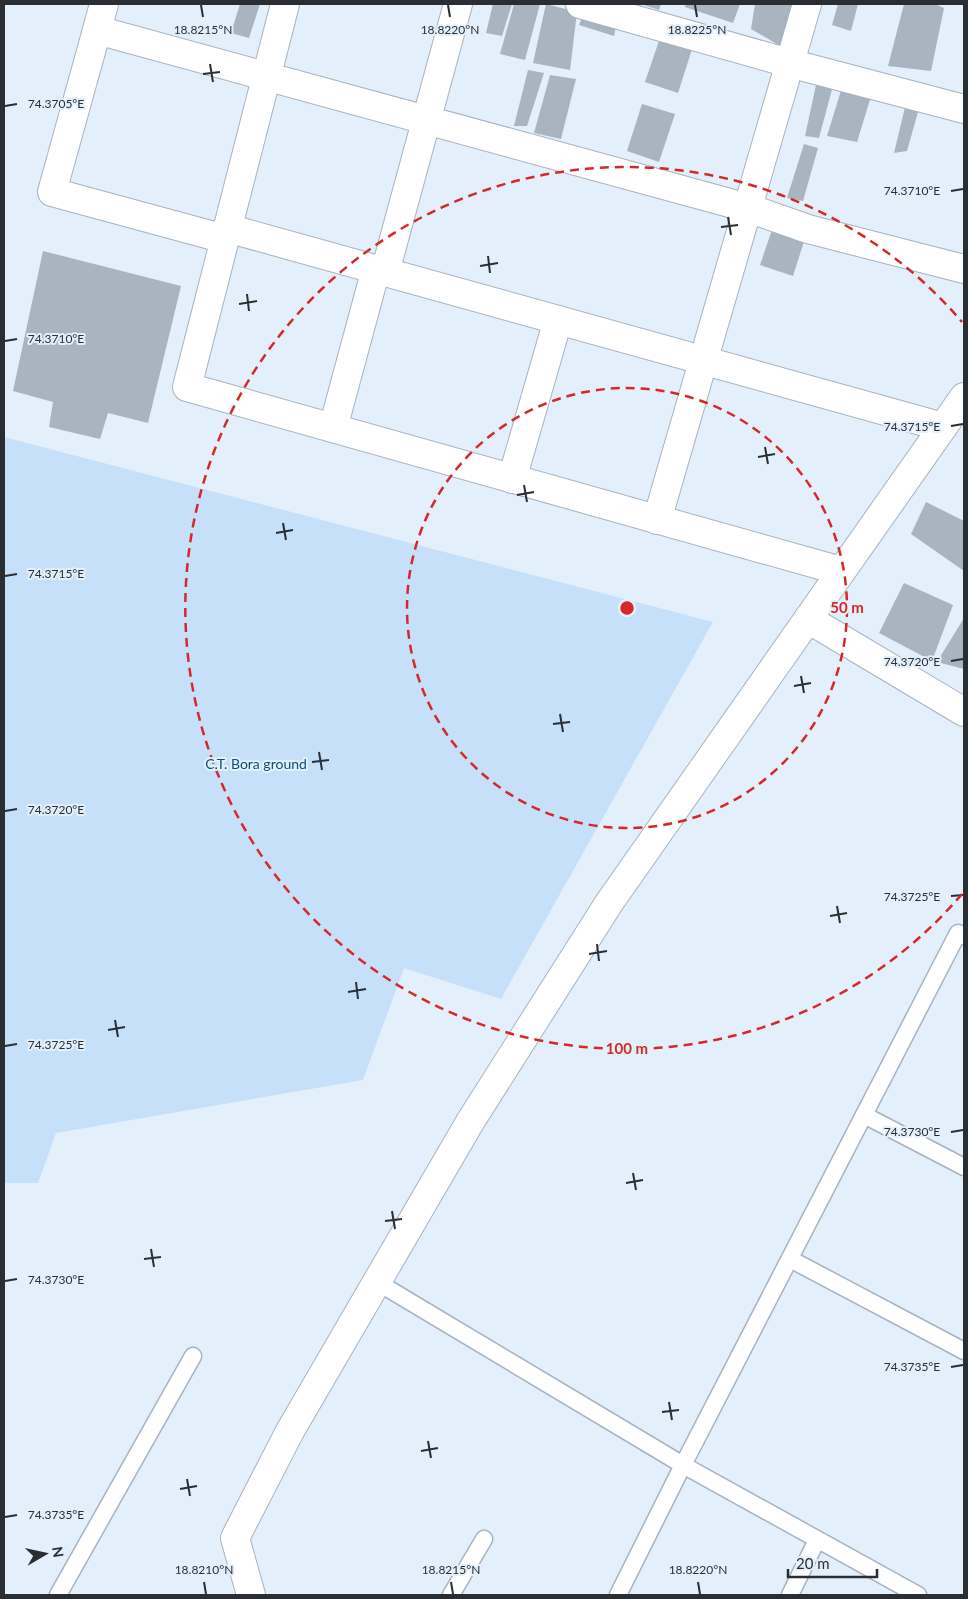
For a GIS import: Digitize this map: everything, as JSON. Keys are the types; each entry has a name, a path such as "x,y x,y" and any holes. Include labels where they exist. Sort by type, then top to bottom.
{"street":[{"path":"104,4 52,192 381,271 943,427"},
{"path":"285,4 187,387 841,572"},
{"path":"333,428 426,120 458,4"},
{"path":"580,4 790,63 964,109"},
{"path":"657,520 807,4"},
{"path":"97,30 748,208 808,229 964,269"},
{"path":"512,479 558,320"},
{"path":"251,1595 235,1538 290,1431 470,1122 609,903 964,397"},
{"path":"808,619 964,712"}],"lane":[{"path":"618,1595 683,1465 958,933 964,936"},
{"path":"864,1115 964,1167"},
{"path":"790,1259 964,1351"},
{"path":"377,1282 683,1465 918,1595"},
{"path":"58,1595 193,1356"},
{"path":"452,1595 484,1539"},
{"path":"790,1595 817,1540"}],"green space":[{"name":"C.T. Bora ground","path":"4,437 713,622 501,999 404,968 363,1080 56,1133 38,1183 4,1183"}],"building":[{"path":"240,4 260,4 249,38 231,33"},
{"path":"493,4 512,4 502,36 486,33"},
{"path":"514,4 540,4 525,60 500,54"},
{"path":"546,4 577,12 570,70 533,63"},
{"path":"641,4 661,4 659,10"},
{"path":"686,4 740,4 733,23 685,7"},
{"path":"755,4 801,4 796,55 751,29"},
{"path":"838,4 858,4 851,31 832,25"},
{"path":"904,4 935,4 944,8 931,71 888,66"},
{"path":"586,9 618,17 614,36 579,25"},
{"path":"661,35 693,46 678,93 645,82"},
{"path":"528,70 544,73 527,126 514,126"},
{"path":"550,75 576,79 561,139 534,133"},
{"path":"818,76 834,82 819,138 805,136"},
{"path":"843,84 873,90 857,142 827,136"},
{"path":"907,99 920,105 907,151 894,153"},
{"path":"642,104 675,114 659,162 627,151"},
{"path":"804,144 818,148 803,201 787,198"},
{"path":"776,218 808,229 793,276 760,265"},
{"path":"43,251 181,286 148,423 108,413 100,439 49,427 53,402 13,391"},
{"path":"926,502 964,521 964,571 911,534"},
{"path":"904,583 953,605 932,661 879,633"},
{"path":"964,618 964,669 937,662"}]}
